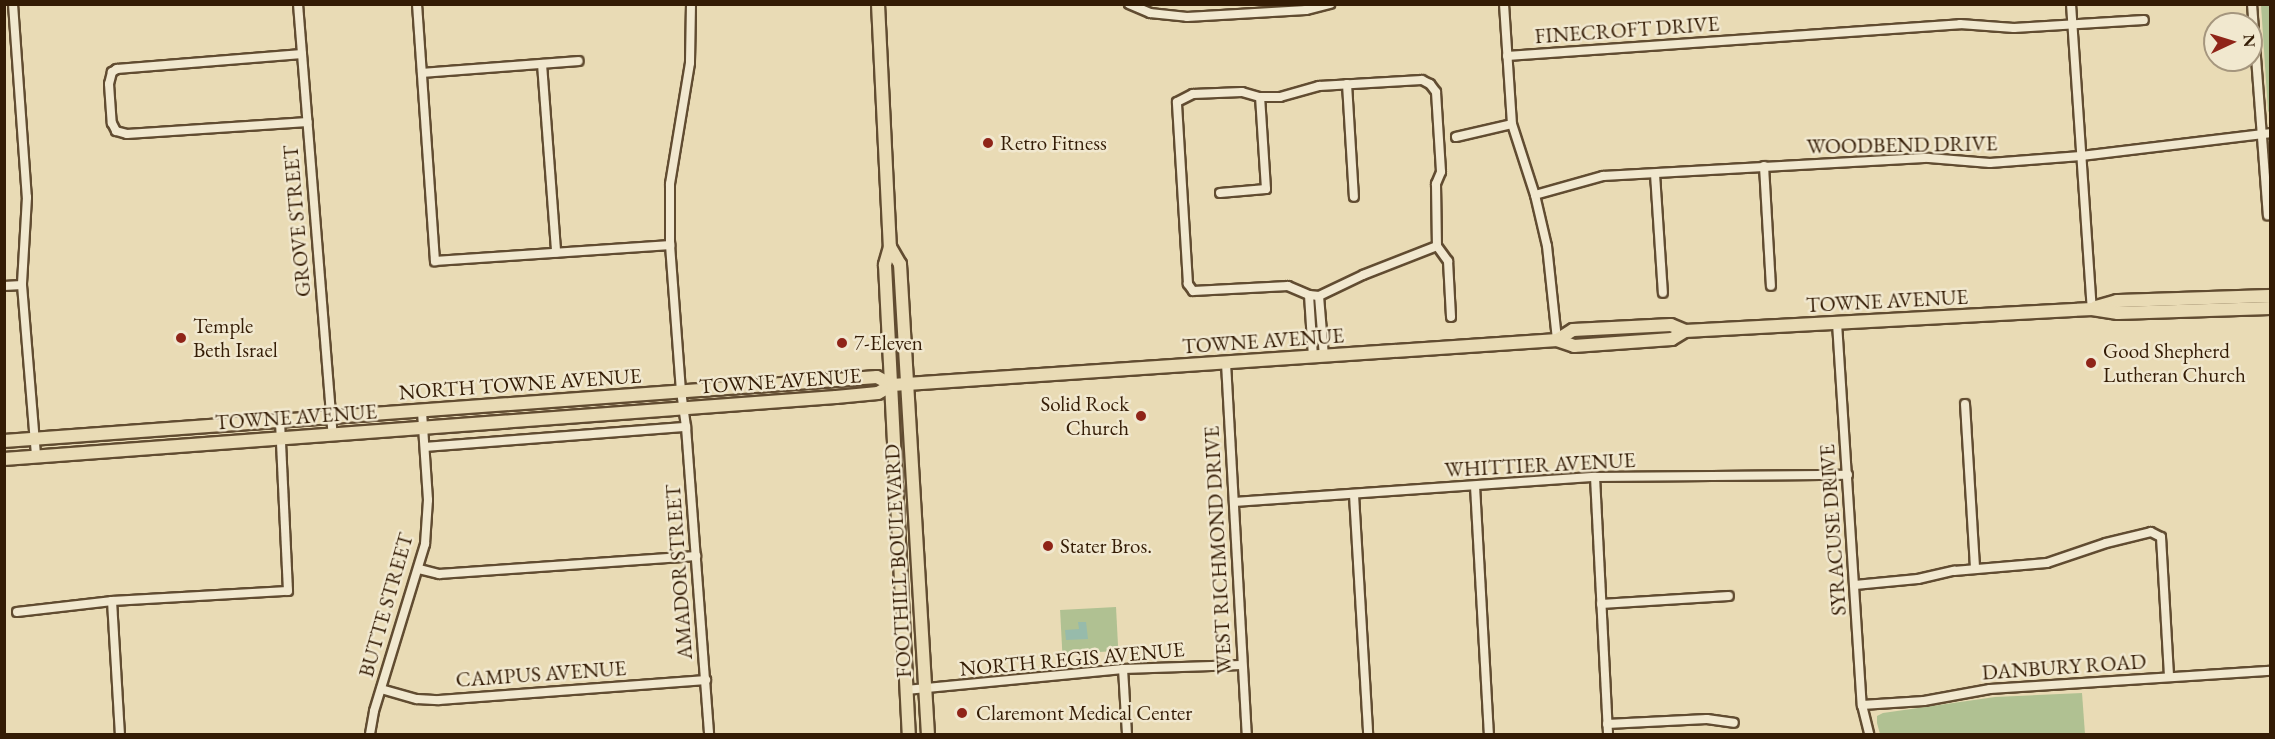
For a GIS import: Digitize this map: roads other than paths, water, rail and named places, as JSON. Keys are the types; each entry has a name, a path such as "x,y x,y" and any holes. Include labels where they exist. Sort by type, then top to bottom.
{"main road":[{"path":"878,4 890,247"},
{"name":"FOOTHILL BOULEVARD","path":"890,247 900,264 928,735"},
{"name":"FOOTHILL BOULEVARD","path":"890,247 885,265 909,735"},
{"name":"TOWNE AVENUE","path":"4,459 878,393 892,385 1557,340 1574,346 1650,341 1672,339 1685,331 2092,309 2118,313 2271,296"},
{"name":"TOWNE AVENUE","path":"2167,306 2271,308"},
{"name":"NORTH TOWNE AVENUE","path":"4,441 422,412 877,376 892,385"}],"street":[{"path":"13,4 27,196 22,285 36,456"},
{"name":"GROVE STREET","path":"298,4 333,435"},
{"path":"417,4 435,261 669,245"},
{"name":"AMADOR STREET","path":"691,4 690,63 670,184 669,245 686,428 709,735"},
{"path":"1129,4 1150,13 1187,18 1306,10 1330,4"},
{"path":"1504,4 1512,124 1535,195 1550,263 1557,340"},
{"path":"2071,4 2092,309"},
{"path":"2252,4 2268,215"},
{"name":"FINECROFT DRIVE","path":"1508,56 1960,24 2014,28 2144,20"},
{"path":"302,54 117,69 112,72 109,84 112,123 116,131 127,134 308,122"},
{"path":"422,73 579,61"},
{"path":"542,64 556,252"},
{"path":"1437,246 1363,274 1319,296 1309,295 1288,286 1194,291 1188,284 1177,102 1194,94 1242,92 1280,97 1319,86 1422,80 1430,84 1436,92 1441,172 1436,184 1437,246 1448,261 1451,317"},
{"path":"1347,84 1354,197"},
{"path":"1220,193 1266,189 1260,96"},
{"path":"1456,137 1512,124"},
{"name":"WOODBEND DRIVE","path":"1535,195 1603,176 1929,158 1990,163 2081,156 2271,133"},
{"path":"1764,166 1772,285"},
{"path":"1655,174 1663,293"},
{"path":"4,286 22,285"},
{"path":"1309,295 1318,357"},
{"path":"1318,357 1319,296"},
{"name":"SYRACUSE DRIVE","path":"1837,323 1862,705 1869,735"},
{"name":"WEST RICHMOND DRIVE","path":"1226,363 1241,665 1247,735"},
{"path":"1965,404 1975,569"},
{"name":"BUTTE STREET","path":"370,735 381,689 419,569 428,508 422,412"},
{"path":"17,612 112,601 288,591 280,422"},
{"path":"424,447 686,428"},
{"name":"WHITTIER AVENUE","path":"1234,502 1595,477 1848,475"},
{"path":"1595,477 1608,735"},
{"path":"1475,486 1489,735"},
{"path":"1354,495 1368,735"},
{"path":"1855,585 1918,579 1975,569 2047,563 2141,532 2151,532 2161,537 2169,677"},
{"path":"419,569 439,574 696,556"},
{"path":"1601,604 1729,596"},
{"path":"112,601 120,735"},
{"name":"NORTH REGIS AVENUE","path":"906,690 1123,669 1241,665"},
{"path":"1123,669 1127,735"},
{"name":"DANBURY ROAD","path":"1862,705 1924,701 1990,689 2271,671"},
{"name":"CAMPUS AVENUE","path":"381,689 417,699 439,700 706,680"},
{"path":"1607,724 1707,719 1734,723"}],"place":[{"name":"Retro Fitness","path":"988,143"},
{"name":"Temple Beth Israel","path":"181,338"},
{"name":"7-Eleven","path":"842,343"},
{"name":"Good Shepherd Lutheran Church","path":"2091,363"},
{"name":"Solid Rock Church","path":"1141,416"},
{"name":"Stater Bros.","path":"1048,546"},
{"name":"Claremont Medical Center","path":"962,713"}]}
